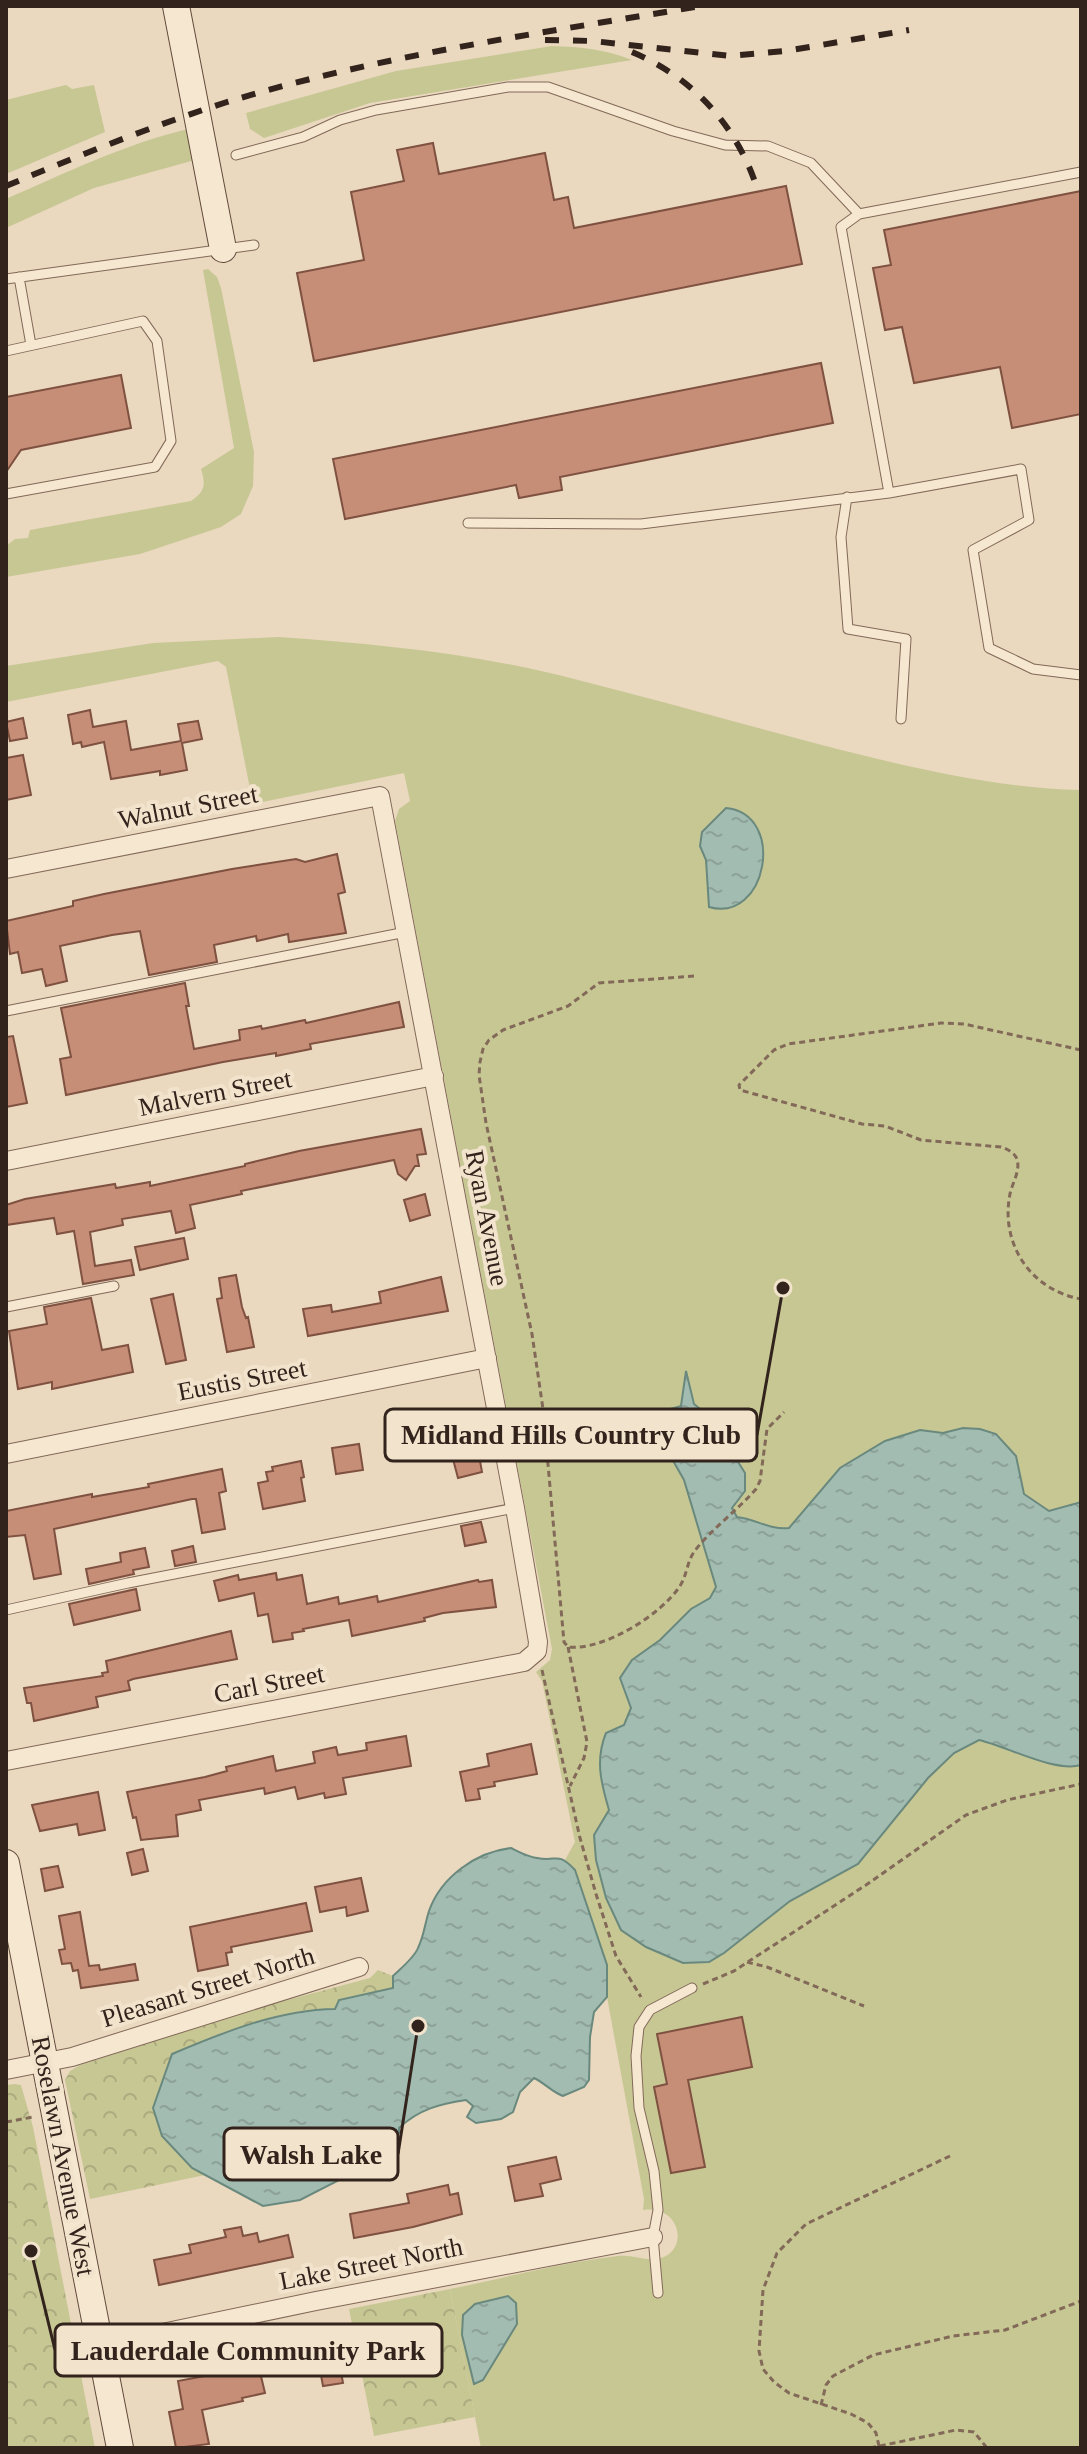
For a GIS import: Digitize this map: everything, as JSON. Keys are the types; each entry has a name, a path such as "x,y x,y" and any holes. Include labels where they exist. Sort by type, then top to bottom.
{"street":[{"path":"176,6 222,240"},
{"name":"Walnut Street","path":"6,869 380,796"},
{"name":"Ryan Avenue","path":"380,796 515,1508 537,1631 534,1654"},
{"name":"Malvern Street","path":"6,1161 434,1076"},
{"name":"Eustis Street","path":"6,1454 487,1358"},
{"name":"Carl Street","path":"6,1761 524,1662 534,1654"},
{"name":"Roselawn Avenue West","path":"6,1863 120,2448"},
{"name":"Pleasant Street North","path":"6,2070 72,2057 359,1967"},
{"name":"Lake Street North","path":"100,2346 653,2237"}],"lane":[{"path":"236,155 303,137 340,120 376,110 508,87 548,87 673,131 725,145 768,146 811,163 859,214"},
{"path":"889,493 841,227 859,214 1081,172"},
{"path":"6,279 222,240 254,245"},
{"path":"19,277 31,345"},
{"path":"6,351 143,321 157,341 171,441 155,467 6,494"},
{"path":"468,523 641,524 889,493 1021,469 1029,520 973,550 989,648 1033,669 1081,675"},
{"path":"847,497 841,537 848,629 906,639 901,719"},
{"path":"6,1011 406,932"},
{"path":"6,1307 114,1286"},
{"path":"6,1610 128,1583 515,1508"},
{"path":"658,2293 653,2237 658,2210 654,2171 639,2108 636,2056 639,2027 650,2010 692,1988"}],"path":[{"path":"569,1788 584,1758 587,1742 568,1647 564,1642 543,1409 532,1334 486,1123 480,1062 489,1040 503,1030 568,1006 599,983 694,976"},
{"path":"1081,1050 982,1026 941,1023 806,1039 788,1044 774,1050 739,1085 740,1090 862,1124 885,1126 921,1140 1001,1147 1010,1151 1018,1165 1008,1209 1016,1253 1031,1274 1058,1292 1081,1299"},
{"path":"568,1647 581,1648 629,1629 660,1610 682,1583 701,1544 739,1509 760,1481 767,1429 784,1412"},
{"path":"534,1654 548,1687 580,1838 616,1956 650,2010"},
{"path":"692,1988 747,1962 966,1815 1007,1800 1081,1784"},
{"path":"747,1962 864,2006"},
{"path":"6,2122 33,2117"},
{"path":"879,2446 876,2433 868,2423 789,2393 763,2369 759,2351 763,2290 777,2253 806,2224 950,2156"},
{"path":"821,2405 826,2385 833,2376 873,2355 953,2336 1005,2330 1081,2301"},
{"path":"870,2448 956,2430 974,2432 987,2448"}],"green space":[{"path":"552,46 592,49 632,60 370,103 264,138 250,129 246,113 396,71"},
{"path":"66,85 72,89 94,85 105,132 6,174 6,100"},
{"path":"188,129 195,160 94,188 6,228 6,199 118,151"},
{"path":"208,269 217,277 221,288 254,452 253,486 241,514 221,527 140,554 6,577 6,546 15,539 28,538 30,530 191,501 203,488 201,469 234,448 203,270"},
{"path":"278,637 391,647 504,663 916,768 1015,785 1081,790 1081,2448 481,2448 450,2289 597,2259 623,2256 661,2258 670,2253 678,2238 673,2221 666,2214 643,2210 644,2199 607,1997 607,1965 575,1870 565,1860 575,1842 542,1681 536,1672 550,1660 552,1649 395,821 399,809 410,801 404,773 253,804 226,667 218,661 6,702 6,666 153,643"},
{"path":"378,1970 393,1976 393,1988 339,2000 335,2009 302,2011 221,2033 192,2168 205,2175 90,2199 65,2080 70,2071 80,2065 257,2008 370,1978"},
{"path":"6,2085 21,2085 33,2127 95,2448 6,2448"},
{"path":"450,2289 475,2417 374,2436 349,2309"}],"water":[{"path":"726,808 745,815 757,828 763,846 762,866 756,885 745,900 729,908 709,907 706,860 700,846 702,832"},
{"path":"686,1371 694,1404 710,1417 745,1473 745,1491 732,1508 737,1517 789,1528 840,1468 885,1441 920,1430 943,1433 963,1428 996,1434 1016,1456 1024,1494 1049,1511 1081,1502 1081,1765 1044,1762 979,1740 954,1753 928,1778 858,1864 790,1901 709,1962 683,1963 646,1947 621,1930 606,1898 596,1860 594,1835 609,1810 600,1772 603,1743 606,1733 624,1725 631,1708 620,1678 632,1660 660,1640 691,1609 710,1598 716,1587 684,1480 663,1443 662,1425 667,1410 681,1406"},
{"path":"511,1848 534,1857 561,1859 575,1870 607,1965 607,1997 594,2012 589,2080 584,2087 563,2096 534,2078 520,2092 513,2112 501,2119 476,2123 467,2117 473,2106 466,2100 430,2108 399,2128 399,2133 386,2143 384,2149 374,2153 353,2173 300,2200 263,2206 192,2168 162,2136 153,2108 172,2054 272,2018 335,2009 339,2000 393,1988 393,1976 416,1952 429,1911 442,1887 473,1861"},
{"path":"508,2296 516,2303 517,2324 483,2380 474,2384 462,2335 463,2315 475,2304"}],"building":[{"path":"433,143 439,174 545,153 554,200 568,197 574,228 786,186 802,264 314,361 297,273 364,260 351,192 404,181 397,150"},
{"path":"1081,191 1081,414 1012,428 1000,367 914,383 902,327 885,330 873,268 891,265 884,230"},
{"path":"821,363 833,423 560,477 562,490 519,498 516,485 345,519 333,459"},
{"path":"121,375 131,428 21,450 6,472 6,397"},
{"path":"90,710 93,727 126,721 131,750 181,741 178,724 198,721 202,739 182,743 187,770 111,779 104,742 82,747 81,742 73,744 68,715"},
{"path":"23,718 27,738 10,741 6,722"},
{"path":"23,755 31,795 6,800 6,758"},
{"path":"337,854 345,892 338,894 346,933 289,942 288,934 257,941 256,936 214,945 217,962 149,975 140,931 112,935 60,946 67,981 46,986 42,969 22,973 18,952 10,954 6,921 73,906 73,901 104,894 232,869 296,859 305,862"},
{"path":"185,983 194,1049 240,1040 239,1030 261,1026 262,1029 305,1020 306,1023 399,1002 404,1027 310,1044 311,1049 223,1062 66,1095 60,1059 71,1057 61,1008"},
{"path":"13,1036 27,1103 6,1107 6,1037"},
{"path":"421,1129 426,1154 417,1155 419,1166 415,1166 406,1180 398,1174 394,1160 241,1191 242,1194 190,1205 195,1228 176,1233 171,1211 122,1219 123,1225 90,1232 95,1266 131,1260 134,1275 83,1284 74,1231 57,1234 54,1218 6,1225 6,1205 25,1199 115,1184 116,1188 150,1182 150,1186 299,1151"},
{"path":"425,1194 430,1215 410,1221 404,1200"},
{"path":"184,1238 188,1259 140,1270 135,1247"},
{"path":"236,1275 254,1347 227,1352 217,1299 222,1298 219,1278"},
{"path":"441,1277 448,1311 308,1336 303,1309 331,1305 332,1312 381,1303 379,1292"},
{"path":"173,1294 186,1360 166,1364 151,1299"},
{"path":"91,1298 102,1350 128,1345 133,1372 52,1389 52,1382 18,1389 9,1331 47,1324 44,1307"},
{"path":"477,1412 482,1436 479,1437 482,1472 458,1478 449,1444 397,1454 394,1435 445,1426 446,1419"},
{"path":"359,1444 363,1470 336,1474 332,1448"},
{"path":"301,1461 305,1501 263,1509 258,1483 268,1481 266,1472 273,1471 272,1467"},
{"path":"222,1469 226,1491 219,1493 225,1529 202,1533 196,1499 192,1499 54,1529 61,1574 34,1579 25,1535 6,1537 6,1511 92,1494 92,1497 149,1487 148,1484"},
{"path":"481,1522 486,1542 465,1546 461,1526"},
{"path":"193,1546 196,1562 175,1566 172,1551"},
{"path":"145,1548 149,1567 133,1570 134,1574 89,1584 86,1569 121,1562 120,1553"},
{"path":"276,1573 277,1580 302,1575 307,1604 338,1597 339,1604 377,1596 378,1602 478,1580 492,1580 496,1607 443,1613 424,1618 425,1621 352,1636 349,1620 303,1629 292,1633 293,1639 273,1642 268,1614 258,1616 254,1593 219,1601 214,1581 238,1575 239,1580"},
{"path":"136,1589 140,1610 74,1625 69,1604"},
{"path":"231,1631 237,1659 133,1679 128,1681 130,1690 96,1697 98,1707 34,1721 24,1688 103,1676 102,1673 108,1672 106,1661"},
{"path":"406,1736 411,1766 343,1778 346,1794 325,1798 324,1793 298,1799 295,1787 265,1794 264,1788 199,1800 201,1810 176,1815 178,1836 141,1840 136,1817 133,1818 127,1792 205,1777 227,1771 226,1767 273,1756 276,1771 315,1763 313,1752 336,1747 338,1755 367,1750 366,1743"},
{"path":"531,1744 537,1774 494,1782 495,1786 478,1789 480,1799 466,1801 460,1772 489,1766 487,1754"},
{"path":"98,1792 105,1830 79,1835 77,1824 40,1831 32,1805"},
{"path":"143,1849 148,1871 132,1875 127,1853"},
{"path":"58,1866 63,1887 45,1891 41,1869"},
{"path":"361,1878 368,1911 347,1916 346,1907 320,1912 315,1887"},
{"path":"306,1903 312,1931 231,1947 232,1952 226,1953 228,1965 198,1971 190,1927"},
{"path":"80,1912 89,1966 99,1965 100,1970 135,1964 138,1980 81,1988 78,1970 73,1971 71,1963 62,1964 59,1950 65,1949 59,1916"},
{"path":"742,2017 752,2067 688,2080 705,2167 671,2173 654,2087 667,2084 657,2034"},
{"path":"556,2157 561,2179 540,2184 543,2196 515,2201 508,2167"},
{"path":"448,2185 450,2195 458,2193 462,2214 354,2238 350,2214 409,2203 407,2194"},
{"path":"241,2227 243,2236 257,2233 259,2242 288,2235 293,2257 159,2285 154,2260 191,2253 189,2245 226,2237 224,2230"},
{"path":"336,2345 343,2383 323,2386 316,2348"},
{"path":"237,2370 238,2376 260,2372 265,2393 202,2410 209,2444 176,2448 169,2412 183,2409 178,2381"}],"railway":[{"path":"6,186 171,121 285,85 462,46 701,6"},
{"path":"545,40 593,41 730,56 786,51 909,30"},
{"path":"632,52 675,76 711,107 739,146 758,191"}],"place":[{"name":"Midland Hills Country Club","path":"783,1288"},
{"name":"Walsh Lake","path":"418,2026"},
{"name":"Lauderdale Community Park","path":"31,2251"}]}
